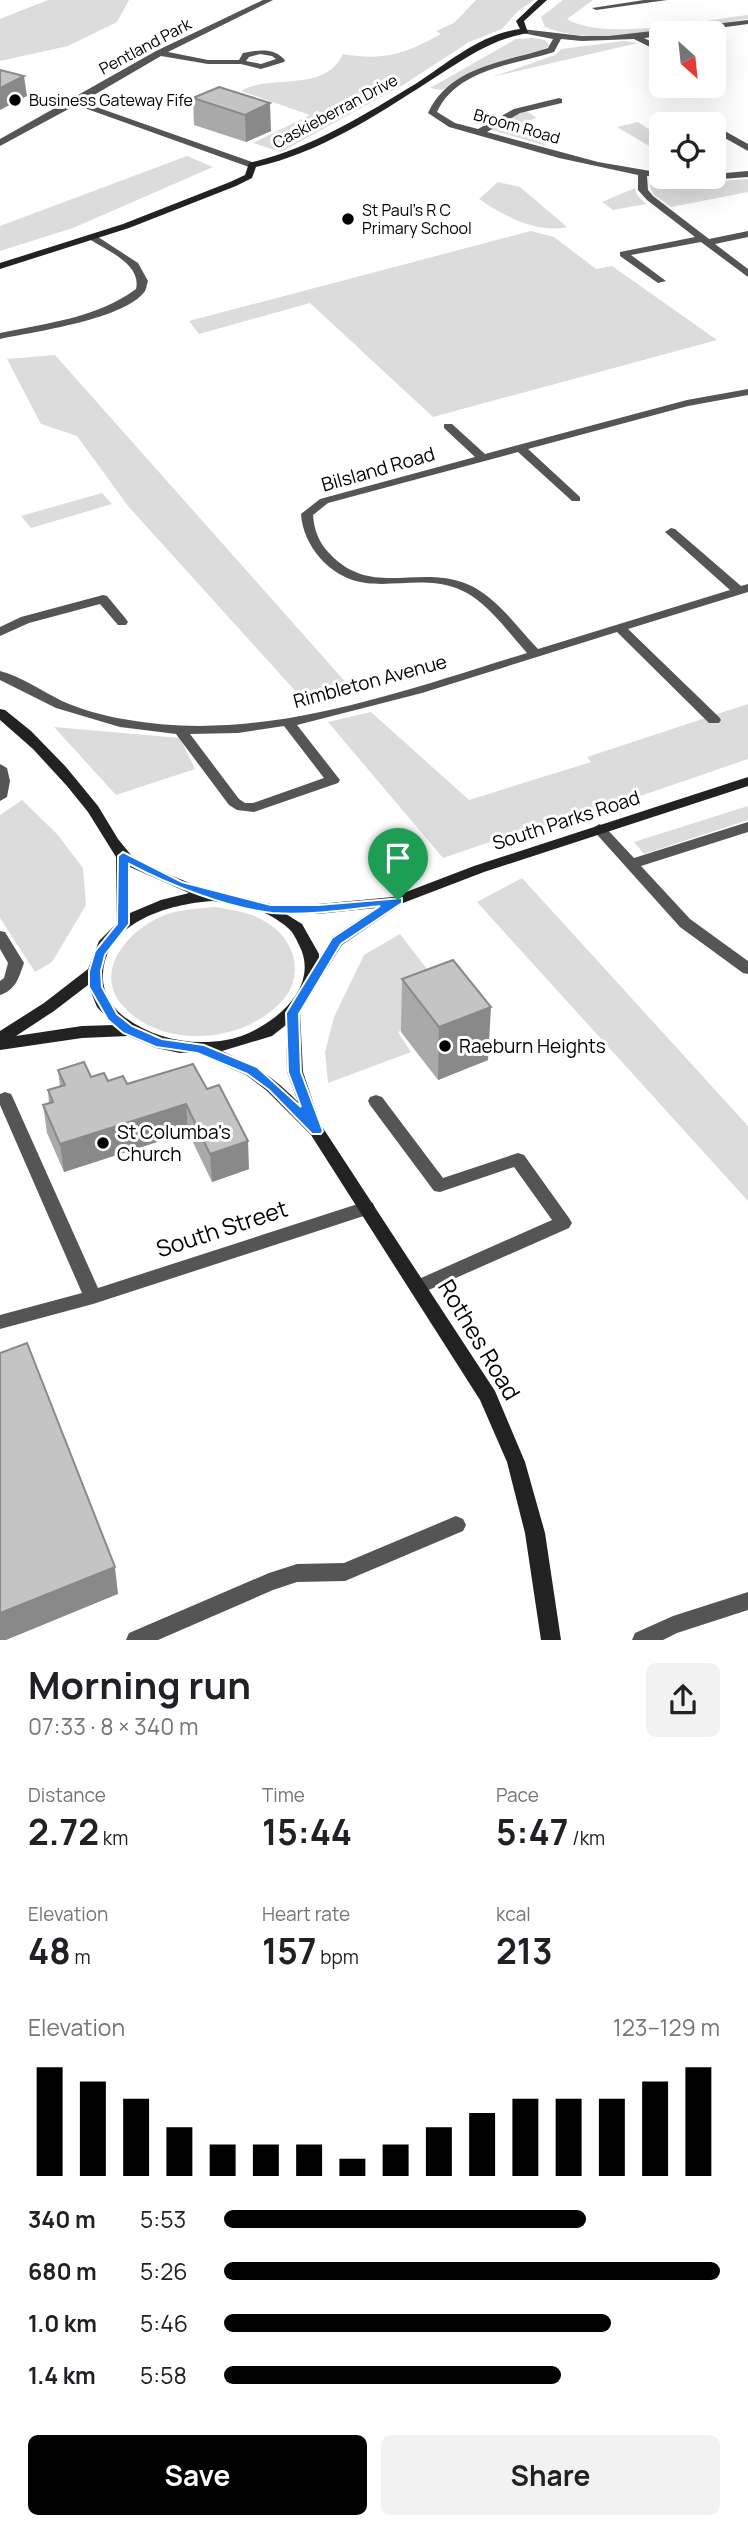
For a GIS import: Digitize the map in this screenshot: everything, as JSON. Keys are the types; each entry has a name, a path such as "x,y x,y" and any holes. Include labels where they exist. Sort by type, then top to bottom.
{"street":[{"name":"Pentland Park","path":"0,143 159,53 269,0"},
{"path":"543,0 520,21 525,31 557,39 601,41 748,22"},
{"path":"596,8 663,0"},
{"name":"Caskieberran Drive","path":"0,265 154,216 233,184 248,176 252,165 270,163 298,151 424,82 491,39 511,31 525,31"},
{"path":"636,37 649,44"},
{"name":"Broom Road","path":"557,39 551,50 466,77 433,106 432,113 441,120 480,132 642,176 694,178 748,174"},
{"path":"159,53 208,62 242,62"},
{"path":"480,132 517,111 559,101"},
{"path":"75,102 252,165"},
{"path":"726,135 748,148"},
{"path":"642,176 643,190 650,198 748,274"},
{"path":"661,281 623,254 748,234"},
{"path":"0,336 84,317 115,306 141,289 144,281 135,265 92,237"},
{"name":"Bilsland Road","path":"535,654 482,597 471,590 441,581 377,582 349,577 332,566 309,532 307,514 324,501 687,403 748,392"},
{"path":"448,426 483,458"},
{"path":"520,448 576,499"},
{"path":"671,532 744,589"},
{"name":"Rimbleton Avenue","path":"0,675 69,711 125,724 181,731 236,730 337,712 744,589"},
{"path":"0,632 38,616 103,599 122,622"},
{"path":"620,628 715,720"},
{"path":"0,713 62,770 96,813 123,856 170,881 213,896 243,900 271,909 291,922 306,939 313,958 313,978 302,1002 274,1028 252,1038 199,1048 161,1044 128,1030 102,1003 96,987 95,971 104,946 123,924 164,903 213,896"},
{"path":"181,731 234,802 254,808 333,780 288,722"},
{"path":"0,768 4,781 0,797"},
{"name":"South Parks Road","path":"313,978 337,941 398,900 479,869 748,781"},
{"path":"630,864 748,827"},
{"path":"599,829 685,923 748,968"},
{"path":"123,856 123,924"},
{"name":"South Parks Road","path":"271,909 318,909 398,900"},
{"path":"0,936 16,963 11,980 0,990"},
{"path":"0,1039 49,1007 95,971"},
{"name":"Rothes Road","path":"293,1013 295,1072 317,1131"},
{"path":"0,1044 82,1032 128,1030"},
{"name":"Rothes Road","path":"199,1048 252,1071 274,1087 317,1131 488,1396 516,1462 535,1533 551,1640"},
{"path":"5,1098 93,1297"},
{"path":"376,1101 440,1186 518,1160 564,1223 418,1287"},
{"name":"South Street","path":"0,1322 93,1297 367,1208"},
{"path":"136,1640 268,1582 296,1573 345,1572 456,1525"},
{"path":"642,1640 673,1625 748,1601"}],"shaded area":[{"path":"48,0 129,0 117,22 68,46 0,61 0,19"},
{"path":"476,0 534,0 518,11 502,29 469,42 403,85 281,152 253,143 310,115 241,91 267,83 311,79 334,66 343,54 383,56 416,47 441,34 436,31 454,23"},
{"path":"563,0 593,0 567,19 584,26 605,29 649,28 649,33 591,36 566,33 545,27 541,17"},
{"path":"748,15 748,19 726,22 708,21"},
{"path":"516,39 545,40 550,46 468,75 442,90 430,88"},
{"path":"624,41 638,43 492,77 555,55 561,49"},
{"path":"523,109 537,118 520,123 553,143 543,145 485,128"},
{"path":"638,122 649,129 649,146 617,127"},
{"path":"187,156 213,167 73,228 0,251 0,226"},
{"path":"748,179 748,192 671,207 654,195 651,189 726,189 726,181"},
{"path":"498,182 520,187 567,227 556,229 533,226 499,212 479,199"},
{"path":"635,188 637,195 646,204 613,210 602,202"},
{"path":"531,231 554,237 596,269 612,266 717,340 433,417 310,303 199,334 189,321"},
{"path":"55,355 349,686 298,694 128,506 77,436 41,424 7,359"},
{"path":"102,493 112,504 31,528 21,516"},
{"path":"748,704 748,759 512,840 507,836 443,858 328,722 371,712 469,800 591,762 587,757"},
{"path":"54,727 180,738 195,769 116,795"},
{"path":"22,800 57,834 83,868 86,905 52,962 35,972 0,918 0,815"},
{"path":"748,806 748,820 644,854 634,842"},
{"path":"522,878 748,1126 748,1201 477,902"},
{"path":"215,907 260,919 284,938 294,959 295,970 289,992 265,1016 225,1033 180,1035 159,1030 139,1020 123,1006 115,993 111,980 117,955 135,933 158,918 179,911"},
{"path":"400,934 457,1008 398,1032 411,1052 328,1083 325,1052 334,1017 364,955"}],"building":[{"path":"0,70 24,76 0,88"},
{"path":"219,87 270,103 245,115 193,98"},
{"path":"453,960 491,1007 439,1027 402,979"},
{"path":"84,1062 91,1077 104,1073 108,1081 123,1076 127,1084 193,1064 207,1089 219,1085 248,1141 210,1154 186,1104 60,1144 43,1105 53,1102 48,1090 65,1085 58,1070"},
{"path":"27,1343 115,1567 0,1613 0,1353"}],"place":[{"name":"Business Gateway Fife","path":"15,100"},
{"name":"St Paul's R C Primary School","path":"348,219"},
{"name":"Raeburn Heights","path":"445,1046"},
{"name":"St Columba's Church","path":"103,1143"}],"route":[{"path":"123,856 178,884 213,896 253,902 271,909 318,909 398,900 349,930 337,941 293,1013 295,1072 317,1131 274,1087 252,1071 199,1048 161,1044 128,1030 112,1017 102,1003 96,987 95,971 99,954 109,938 123,924 126,888 123,856"}]}
